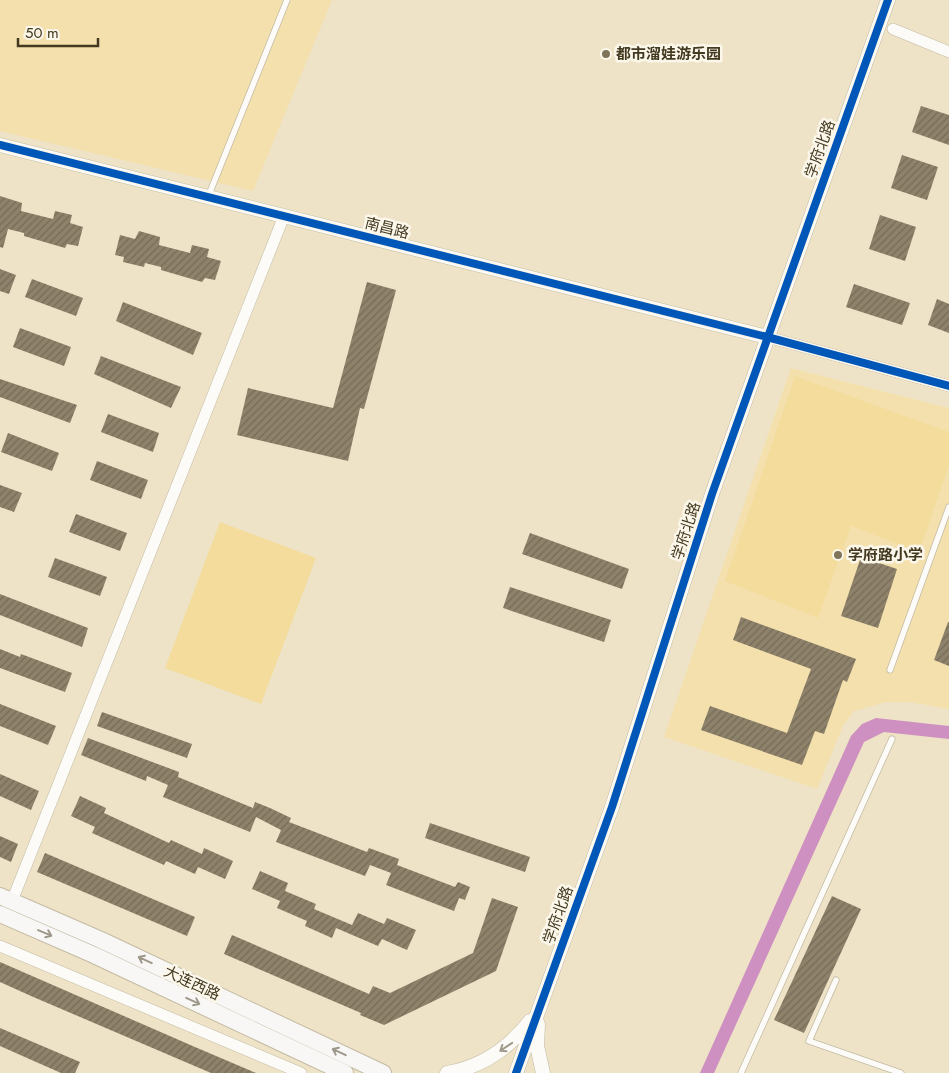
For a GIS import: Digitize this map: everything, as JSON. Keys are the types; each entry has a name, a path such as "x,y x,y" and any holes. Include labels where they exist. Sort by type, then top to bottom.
{"main road":[{"name":"大连西路","path":"6,899 101,940 377,1070"},
{"name":"大连西路","path":"0,914 94,955 345,1073"}],"street":[{"name":"学府北路","path":"516,1073 612,807 712,494 888,0"},
{"path":"893,29 949,52"},
{"name":"南昌路","path":"0,145 767,337"},
{"path":"6,899 284,216"},
{"path":"767,337 949,386"},
{"path":"0,946 301,1073"},
{"path":"447,1073 488,1059 514,1042 538,1010"},
{"path":"538,1010 537,1046 543,1073"},
{"path":"377,1070 391,1073"}],"lane":[{"path":"208,197 287,0"},
{"path":"890,670 949,507"},
{"path":"741,1073 892,739"},
{"path":"836,980 809,1040 901,1073"}],"shaded area":[{"path":"0,0 332,0 253,191 0,131"},
{"name":"学府路小学","path":"791,368 949,408 949,709 909,702 887,702 854,711 843,726 817,789 664,737"},
{"path":"795,376 949,432 949,465 919,552 851,526 818,618 725,581"},
{"path":"220,522 316,558 261,704 165,668"},
{"path":"876,718 949,726 949,739 884,732 864,742 714,1073 700,1073 851,736 862,724"}],"building":[{"path":"921,106 949,115 949,145 912,132"},
{"path":"902,155 938,167 927,200 891,188"},
{"path":"0,196 22,203 21,211 53,219 55,211 72,215 70,223 83,227 78,246 67,244 65,248 24,236 24,233 8,229 3,248 0,247"},
{"path":"880,215 916,227 905,261 869,249"},
{"path":"139,231 160,237 159,245 190,253 192,245 209,249 207,257 221,261 215,280 205,278 202,282 161,270 161,267 145,263 144,267 123,262 124,257 115,255 120,235 135,239"},
{"path":"0,269 16,275 9,294 0,291"},
{"path":"32,279 83,298 76,316 25,297"},
{"path":"367,282 396,290 364,409 360,408 348,461 237,435 248,388 333,408"},
{"path":"854,284 910,303 902,325 846,307"},
{"path":"937,299 949,304 949,333 928,325"},
{"path":"123,302 202,333 193,355 116,321"},
{"path":"20,328 71,347 64,366 13,347"},
{"path":"101,356 181,387 171,408 94,374"},
{"path":"0,379 77,405 70,423 0,397"},
{"path":"108,414 159,433 153,452 101,432"},
{"path":"8,433 59,453 52,471 1,452"},
{"path":"97,461 148,480 141,499 90,480"},
{"path":"0,485 22,493 14,512 0,507"},
{"path":"76,514 127,533 120,551 69,532"},
{"path":"530,533 629,569 622,589 522,554"},
{"path":"861,557 897,569 878,628 841,616"},
{"path":"55,558 107,577 100,596 48,577"},
{"path":"510,587 611,620 604,642 503,608"},
{"path":"0,594 88,628 82,647 0,615"},
{"path":"741,617 856,659 847,682 843,680 824,734 815,731 802,765 701,730 710,706 787,733 811,669 733,640"},
{"path":"949,622 949,666 934,660"},
{"path":"0,649 20,657 21,654 72,673 65,692 0,668"},
{"path":"0,704 56,726 48,745 0,726"},
{"path":"102,712 192,744 187,758 97,726"},
{"path":"88,738 179,772 178,777 253,808 255,802 291,818 289,822 367,852 369,848 399,859 397,865 455,887 458,882 470,887 465,900 459,898 454,911 386,885 391,873 370,865 365,876 276,842 281,830 256,817 250,832 163,797 168,785 147,776 146,781 81,755"},
{"path":"0,774 39,791 31,810 0,796"},
{"path":"80,796 106,808 104,813 169,843 171,840 202,854 204,848 233,861 225,879 198,867 195,874 166,861 164,865 92,833 95,827 71,816"},
{"path":"430,823 530,857 525,872 425,838"},
{"path":"0,836 18,844 11,862 0,857"},
{"path":"45,853 195,917 187,936 37,872"},
{"path":"260,871 288,883 285,891 316,904 314,909 352,925 358,913 384,924 387,918 416,930 407,950 382,939 378,946 336,928 332,938 305,926 307,921 277,908 280,901 252,889"},
{"path":"832,896 861,909 804,1033 774,1020"},
{"path":"492,898 518,907 496,971 384,1025 360,1015 361,1013 224,954 232,935 369,994 373,986 390,993 473,953"},
{"path":"0,962 256,1073 211,1073 31,996 0,982"},
{"path":"0,1028 80,1062 75,1073 61,1073 0,1046"}],"cycle path":[{"path":"516,1073 612,807 712,494 888,0"},
{"path":"0,145 767,337 949,386"}],"place":[{"name":"都市溜娃游乐园","path":"606,54"},
{"name":"学府路小学","path":"838,555"}]}
